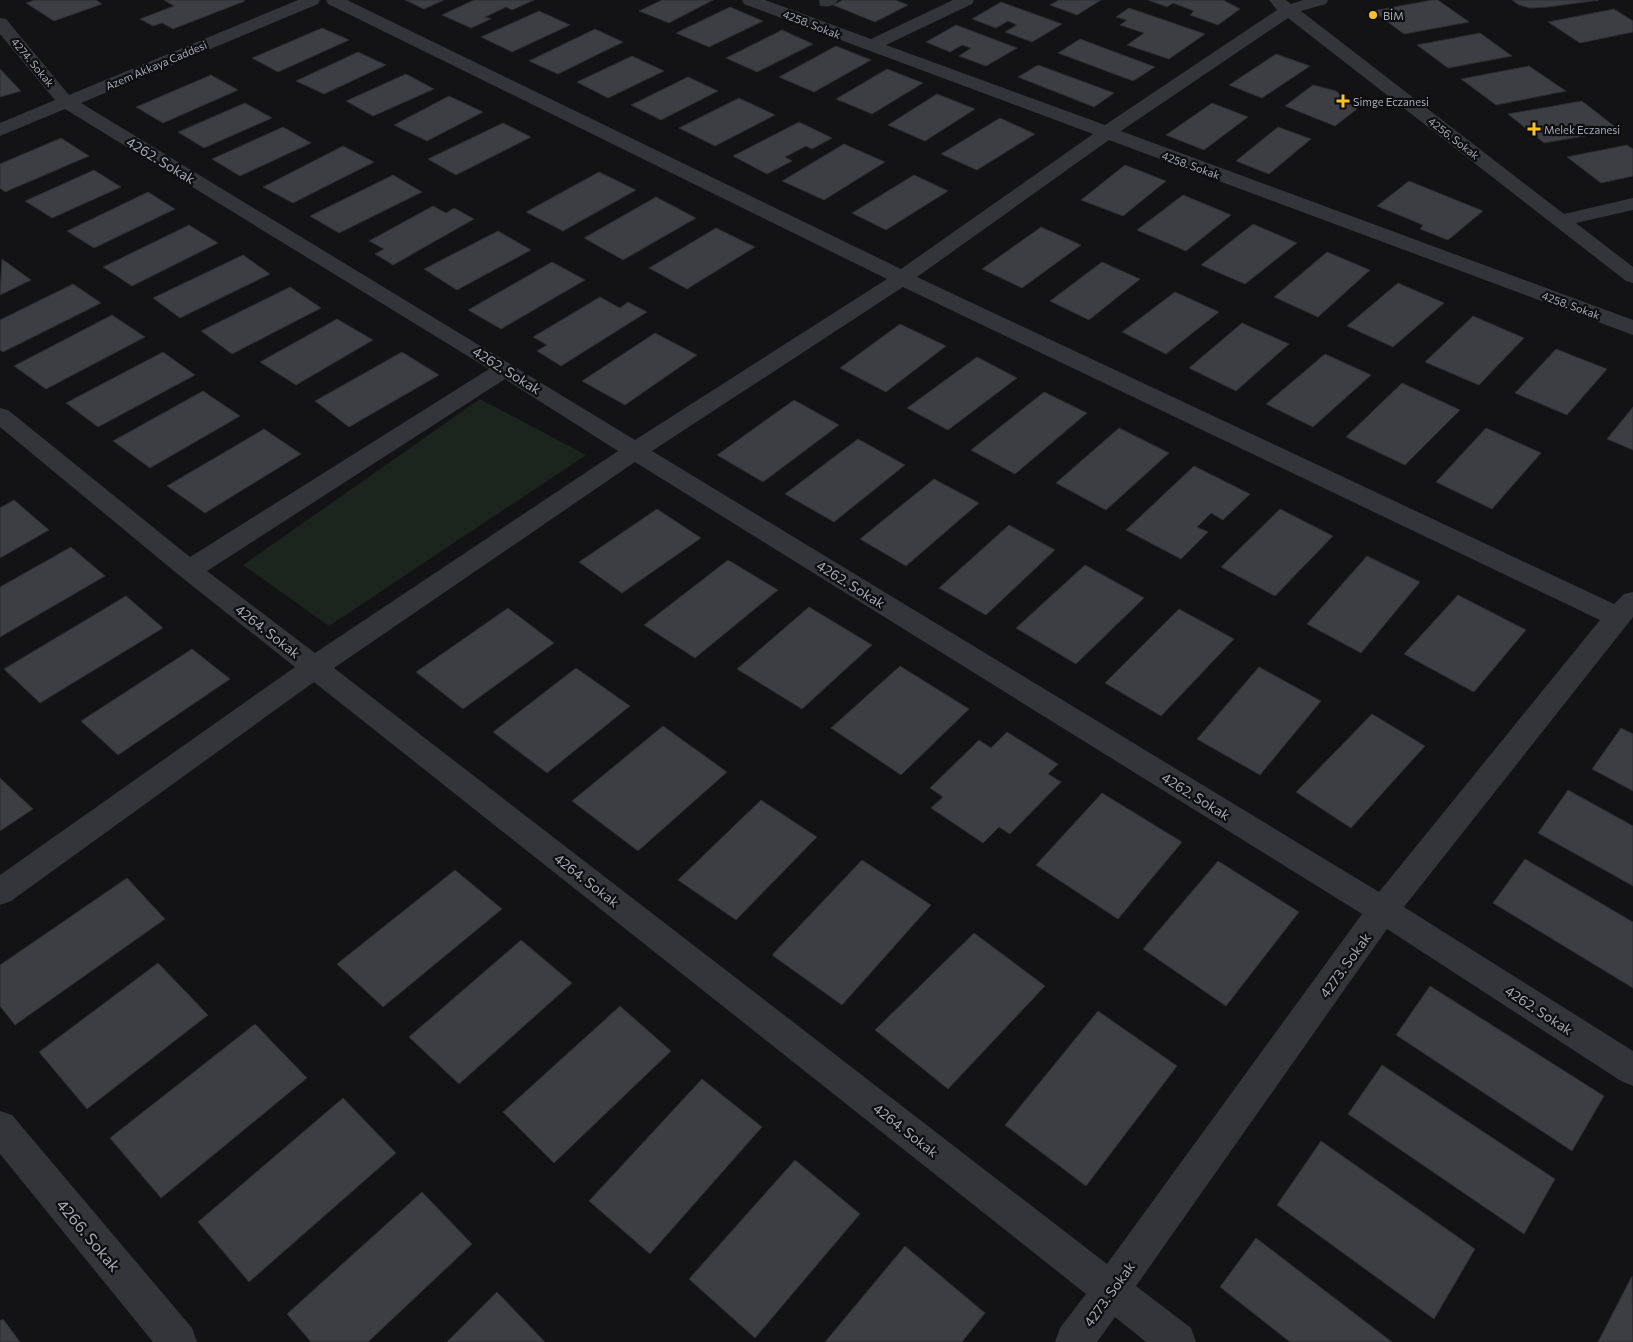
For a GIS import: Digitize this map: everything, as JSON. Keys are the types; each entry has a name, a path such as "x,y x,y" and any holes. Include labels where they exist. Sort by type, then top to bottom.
{"street":[{"name":"Azem Akkaya Caddesi","path":"0,130 312,0"},
{"path":"334,0 902,278 1625,609"},
{"name":"4258. Sokak","path":"750,0 1633,328"},
{"path":"870,46 966,0"},
{"path":"0,892 315,667 635,452 902,278 1282,5 1320,0"},
{"name":"4256. Sokak","path":"1282,5 1633,277"},
{"name":"4274. Sokak","path":"0,22 66,102"},
{"name":"4262. Sokak","path":"66,102 505,369 635,452 1384,910 1633,1070"},
{"path":"1560,221 1633,204"},
{"path":"189,570 505,369"},
{"name":"4264. Sokak","path":"0,414 189,570 1176,1342"},
{"name":"4273. Sokak","path":"1074,1342 1384,910 1625,609"},
{"name":"4266. Sokak","path":"0,1127 178,1342"}],"shaded area":[{"path":"480,399 586,455 329,626 243,565"}],"building":[{"path":"35,0 96,0 102,4 54,21 26,3"},
{"path":"164,0 245,1 173,29 162,23 153,26 140,19 174,6"},
{"path":"405,0 444,0 424,9"},
{"path":"474,0 534,0 512,10 506,7 485,17 491,19 471,28 442,15"},
{"path":"662,0 713,0 669,23 639,11"},
{"path":"843,0 895,0 908,5 875,22 833,5"},
{"path":"1059,0 1101,0 1077,15 1050,5"},
{"path":"1148,0 1223,0 1240,9 1218,25 1190,15 1194,11 1173,3 1167,7"},
{"path":"1438,0 1469,22 1404,34 1373,11"},
{"path":"1512,0 1599,0 1530,8 1519,5"},
{"path":"1001,2 1062,24 1032,42 1005,32 1017,25 1008,21 996,28 972,19"},
{"path":"730,7 763,21 709,47 676,33"},
{"path":"1129,8 1205,34 1169,59 1127,45 1144,33 1120,25 1127,20 1116,17"},
{"path":"1614,9 1633,21 1633,32 1580,43 1548,22"},
{"path":"539,11 570,25 512,52 481,37"},
{"path":"956,25 1017,48 986,66 959,56 971,48 962,45 950,52 926,42"},
{"path":"322,28 349,40 278,72 252,58"},
{"path":"595,29 623,42 558,74 529,61"},
{"path":"782,30 813,44 757,72 726,58"},
{"path":"1480,33 1512,56 1448,68 1417,45"},
{"path":"1080,39 1155,67 1133,81 1058,53"},
{"path":"836,46 871,60 814,92 779,77"},
{"path":"358,52 386,65 324,94 296,81"},
{"path":"1276,54 1310,66 1262,98 1229,85"},
{"path":"632,56 664,71 608,98 577,82"},
{"path":"1038,65 1114,93 1094,107 1018,77"},
{"path":"1529,66 1566,91 1496,105 1461,79"},
{"path":"0,69 21,91 0,97"},
{"path":"887,69 923,83 872,114 836,99"},
{"path":"406,74 434,89 373,116 346,101"},
{"path":"211,75 238,90 163,123 136,107"},
{"path":"688,77 718,91 661,120 631,105"},
{"path":"1313,85 1336,91 1357,109 1335,126 1285,106"},
{"path":"937,94 975,109 925,141 888,125"},
{"path":"449,96 483,112 427,141 394,125"},
{"path":"739,98 775,115 715,146 679,128"},
{"path":"1582,101 1619,130 1544,143 1508,114"},
{"path":"245,103 272,118 204,148 178,132"},
{"path":"1212,103 1248,117 1204,150 1166,135"},
{"path":"1000,118 1035,134 977,170 941,154"},
{"path":"799,122 832,138 812,149 806,146 785,157 792,161 767,174 733,156"},
{"path":"503,123 531,137 456,175 428,159"},
{"path":"283,127 311,143 240,176 212,159"},
{"path":"1278,127 1311,139 1269,174 1236,161"},
{"path":"61,138 89,156 5,192 0,188 0,164"},
{"path":"844,144 885,162 824,200 782,181"},
{"path":"1627,145 1633,149 1633,176 1601,183 1567,157"},
{"path":"343,146 374,162 293,203 263,187"},
{"path":"1125,165 1166,181 1123,216 1081,200"},
{"path":"94,170 121,187 52,218 25,201"},
{"path":"599,172 636,190 563,231 526,212"},
{"path":"393,175 422,192 339,233 310,216"},
{"path":"914,175 948,191 886,230 852,213"},
{"path":"1409,181 1483,211 1448,240 1420,229 1423,225 1377,206"},
{"path":"148,192 175,209 94,248 67,231"},
{"path":"1183,195 1231,215 1186,251 1137,230"},
{"path":"656,197 696,218 623,260 584,238"},
{"path":"433,206 446,213 454,208 474,219 393,265 375,254 384,249 369,241"},
{"path":"1253,224 1297,243 1245,284 1201,265"},
{"path":"189,225 218,243 132,286 103,267"},
{"path":"1041,227 1081,245 1022,288 982,269"},
{"path":"716,228 755,247 687,289 649,268"},
{"path":"498,231 531,250 457,290 424,269"},
{"path":"1327,252 1370,270 1318,317 1274,297"},
{"path":"243,255 270,274 180,318 153,298"},
{"path":"2,259 31,280 0,295"},
{"path":"552,262 585,280 501,329 468,310"},
{"path":"1102,262 1140,279 1089,320 1050,301"},
{"path":"1398,283 1444,303 1393,347 1347,326"},
{"path":"73,284 101,303 3,352 0,350 0,320"},
{"path":"290,287 321,308 232,354 201,331"},
{"path":"1175,292 1219,312 1166,354 1122,332"},
{"path":"600,297 620,308 628,302 647,312 561,366 537,351 547,345 533,337"},
{"path":"112,315 145,337 46,389 14,366"},
{"path":"1473,316 1524,338 1479,385 1425,362"},
{"path":"337,319 373,340 296,385 260,362"},
{"path":"1242,323 1289,344 1236,391 1189,368"},
{"path":"900,324 946,346 886,392 840,368"},
{"path":"655,333 697,355 625,405 582,381"},
{"path":"1556,349 1607,369 1567,415 1515,393"},
{"path":"163,352 195,375 98,427 66,403"},
{"path":"402,352 439,375 349,427 315,401"},
{"path":"1325,354 1371,375 1313,427 1266,404"},
{"path":"977,357 1017,378 948,430 907,408"},
{"path":"1402,383 1460,410 1405,465 1346,437"},
{"path":"203,391 240,416 150,468 113,441"},
{"path":"1044,392 1087,413 1015,474 971,450"},
{"path":"794,400 839,425 763,482 717,455"},
{"path":"1633,407 1633,450 1607,439"},
{"path":"1119,428 1169,453 1106,510 1056,483"},
{"path":"1486,428 1541,453 1492,509 1436,482"},
{"path":"264,429 301,454 205,513 167,486"},
{"path":"858,439 905,465 834,522 785,494"},
{"path":"1194,466 1250,494 1223,520 1211,513 1197,527 1208,532 1181,559 1126,530"},
{"path":"934,479 979,503 906,566 860,539"},
{"path":"14,500 49,530 0,558 0,508"},
{"path":"657,509 701,538 622,593 579,562"},
{"path":"1280,509 1333,536 1275,596 1221,567"},
{"path":"1009,525 1055,550 986,615 939,588"},
{"path":"71,547 105,576 0,637 0,587"},
{"path":"1367,556 1420,582 1361,653 1307,624"},
{"path":"728,560 778,590 695,658 644,625"},
{"path":"1085,565 1144,598 1076,664 1016,628"},
{"path":"1458,595 1526,630 1474,692 1404,654"},
{"path":"126,596 163,628 40,703 4,669"},
{"path":"809,607 872,645 802,709 737,669"},
{"path":"508,608 554,643 463,709 416,672"},
{"path":"1179,609 1234,639 1161,716 1105,683"},
{"path":"192,649 230,679 118,755 81,721"},
{"path":"900,666 969,709 901,775 831,728"},
{"path":"1259,667 1321,701 1260,775 1197,739"},
{"path":"576,668 630,706 547,773 493,732"},
{"path":"1372,714 1425,746 1351,828 1296,792"},
{"path":"663,726 727,772 638,851 572,801"},
{"path":"1621,728 1633,734 1633,791 1592,769"},
{"path":"1007,732 1058,764 1048,774 1061,782 1010,834 999,827 983,843 931,808 943,797 930,788 979,740 991,748"},
{"path":"0,778 33,809 0,831"},
{"path":"1568,790 1633,826 1633,886 1538,833"},
{"path":"1102,793 1182,842 1118,919 1036,865"},
{"path":"761,800 817,837 736,920 678,880"},
{"path":"1525,859 1633,922 1633,988 1493,903"},
{"path":"862,860 931,905 842,1005 772,955"},
{"path":"1218,861 1299,912 1226,1006 1143,949"},
{"path":"455,870 502,909 383,1007 337,964"},
{"path":"127,878 165,919 15,1025 0,1006 0,965"},
{"path":"974,933 1045,986 948,1089 875,1030"},
{"path":"521,940 572,983 459,1084 409,1037"},
{"path":"158,963 208,1015 87,1109 39,1052"},
{"path":"1430,986 1604,1096 1572,1151 1396,1035"},
{"path":"620,1006 671,1051 554,1163 503,1112"},
{"path":"1098,1011 1177,1066 1086,1186 1005,1125"},
{"path":"255,1024 307,1078 161,1198 110,1138"},
{"path":"1382,1065 1555,1179 1524,1234 1348,1114"},
{"path":"702,1079 762,1127 650,1254 589,1201"},
{"path":"343,1098 396,1153 249,1282 198,1222"},
{"path":"1321,1141 1475,1249 1434,1319 1277,1205"},
{"path":"795,1160 860,1214 755,1338 689,1279"},
{"path":"422,1192 472,1244 368,1342 311,1342 287,1314"},
{"path":"1256,1238 1392,1342 1290,1342 1220,1287"},
{"path":"905,1246 985,1313 962,1342 825,1342"},
{"path":"1632,1276 1633,1342 1598,1342"},
{"path":"497,1292 545,1342 447,1342"},
{"path":"3,1319 20,1342 0,1342 0,1321"}],"place":[{"name":"BİM","path":"1373,15"},
{"name":"Simge Eczanesi","path":"1343,101"},
{"name":"Melek Eczanesi","path":"1534,129"}]}
